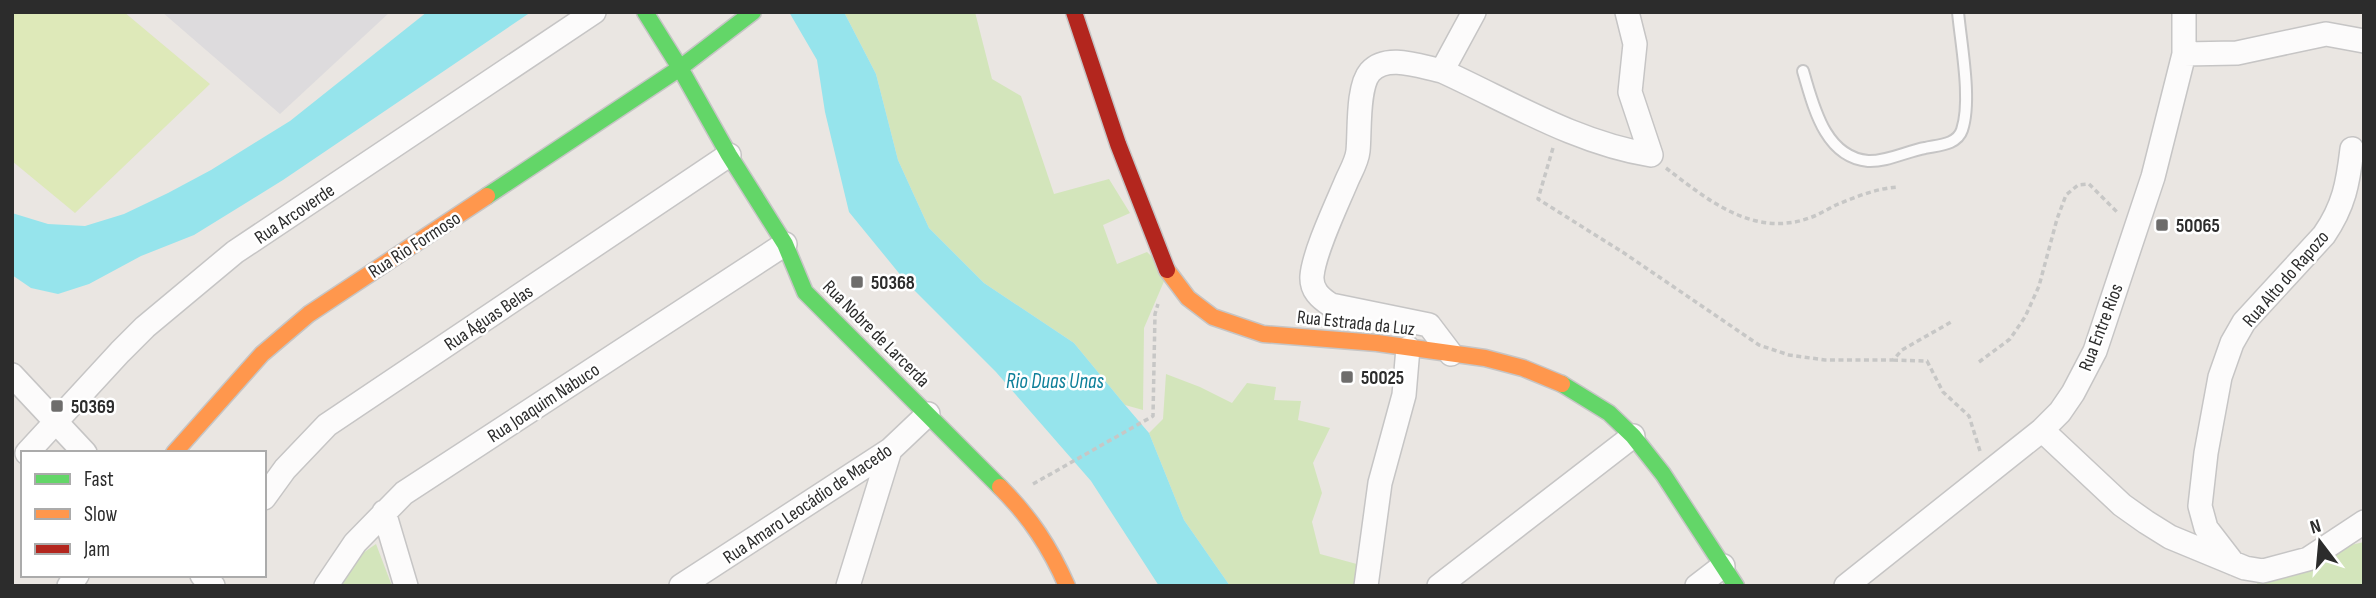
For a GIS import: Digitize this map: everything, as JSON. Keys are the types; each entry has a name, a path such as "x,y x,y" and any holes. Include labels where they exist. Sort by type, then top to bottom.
{"street":[{"name":"Rua Arcoverde","path":"29,451 145,327 236,252 594,12"},
{"name":"Rua Rio Formoso","path":"176,451 262,354 309,314 680,68 753,12"},
{"name":"Rua Estrada da Luz","path":"1074,12 1118,144 1149,226 1168,272 1188,298 1213,317 1263,334 1485,358 1553,379 1609,413 1633,436 1663,474 1736,586"},
{"path":"1442,71 1474,12"},
{"path":"1451,354 1429,324 1331,305 1321,299 1315,290 1312,275 1318,252 1358,152 1360,114 1366,80 1371,71 1391,62 1442,71 1584,138 1621,151 1651,155 1630,92 1634,44 1627,12"},
{"name":"Rua Entre Rios","path":"1846,586 2042,430 2060,412 2073,393 2095,351 2153,177 2184,54 2184,12"},
{"name":"Rua Nobre de Larcerda","path":"646,13 785,244 809,297 1010,497 1053,553 1067,586"},
{"path":"2184,54 2238,53 2326,34 2364,41"},
{"name":"Rua Alto do Rapozo","path":"2233,563 2206,528 2200,506 2206,453 2220,377 2232,343 2244,322 2334,221 2343,204 2352,149"},
{"name":"Rua Águas Belas","path":"266,495 285,469 327,425 729,155"},
{"name":"Rua Joaquim Nabuco","path":"326,586 355,543 404,493 785,244"},
{"path":"1366,586 1380,483 1404,395 1408,348"},
{"path":"12,375 83,451"},
{"name":"Rua Amaro Leocádio de Macedo","path":"681,586 890,450 928,414"},
{"path":"2042,430 2122,505 2146,522 2170,537 2245,568 2263,570 2308,559 2364,522"},
{"path":"1439,586 1633,436"},
{"path":"848,586 890,450"},
{"path":"384,512 406,586"},
{"path":"1697,586 1724,566"}],"lane":[{"path":"1803,71 1819,123 1832,141 1849,156 1869,161 1950,143 1962,132 1966,97 1958,12"}],"path":[{"path":"1548,122 1554,150 1538,199 1624,253 1759,345 1789,355 1825,360 1927,361 1943,392 1969,416 1980,447 1983,477"},
{"path":"1651,155 1696,191 1716,203 1748,220 1768,225 1788,224 1812,218 1846,201 1886,187 1898,187"},
{"path":"1979,362 2010,339 2025,317 2039,286 2066,195 2078,185 2089,184 2116,213 2139,220"},
{"path":"1056,470 1153,416 1155,314"},
{"path":"1894,360 1902,350 1951,322"}],"shaded area":[{"path":"162,12 390,12 280,114"}],"green space":[{"path":"12,12 124,12 210,84 75,213 12,161"},
{"path":"844,12 975,12 992,79 1021,96 1054,194 1109,179 1130,213 1103,225 1117,264 1147,252 1168,272 1144,328 1143,410 1125,405 1074,343 984,283 929,228 898,160 876,74"},
{"path":"1166,374 1232,403 1247,383 1276,387 1274,400 1301,401 1298,420 1330,428 1313,463 1322,493 1312,522 1320,554 1364,566 1360,586 1230,586 1184,520 1149,433 1163,419"},
{"path":"2364,542 2364,586 2255,586 2275,562"},
{"path":"376,544 392,586 341,586 360,555"}],"water":[{"path":"427,12 531,12 283,180 194,235 141,256 89,284 58,294 31,288 12,275 12,213 48,224 85,226 124,214 168,193 290,121"},
{"name":"Rio Duas Unas","path":"789,12 844,12 876,74 898,160 929,228 984,283 1074,343 1149,433 1184,520 1230,586 1159,586 1091,481 996,372 907,283 849,212 825,112 817,60"}],"traffic: fast":[{"path":"645,12 785,244 805,292 1000,487"},
{"path":"487,196 680,68 753,12"},
{"path":"1562,384 1609,413 1633,436 1663,474 1736,586"}],"traffic: slow":[{"path":"176,451 262,354 309,314 487,196"},
{"path":"1167,270 1188,298 1213,317 1263,334 1377,343 1485,358 1523,368 1562,384"},
{"path":"1000,487 1038,533 1067,586"}],"traffic: jam":[{"path":"1074,12 1118,144 1167,270"}],"place":[{"name":"50065","path":"2162,225"},
{"name":"50368","path":"857,282"},
{"name":"50025","path":"1347,377"},
{"name":"50369","path":"57,406"}]}
